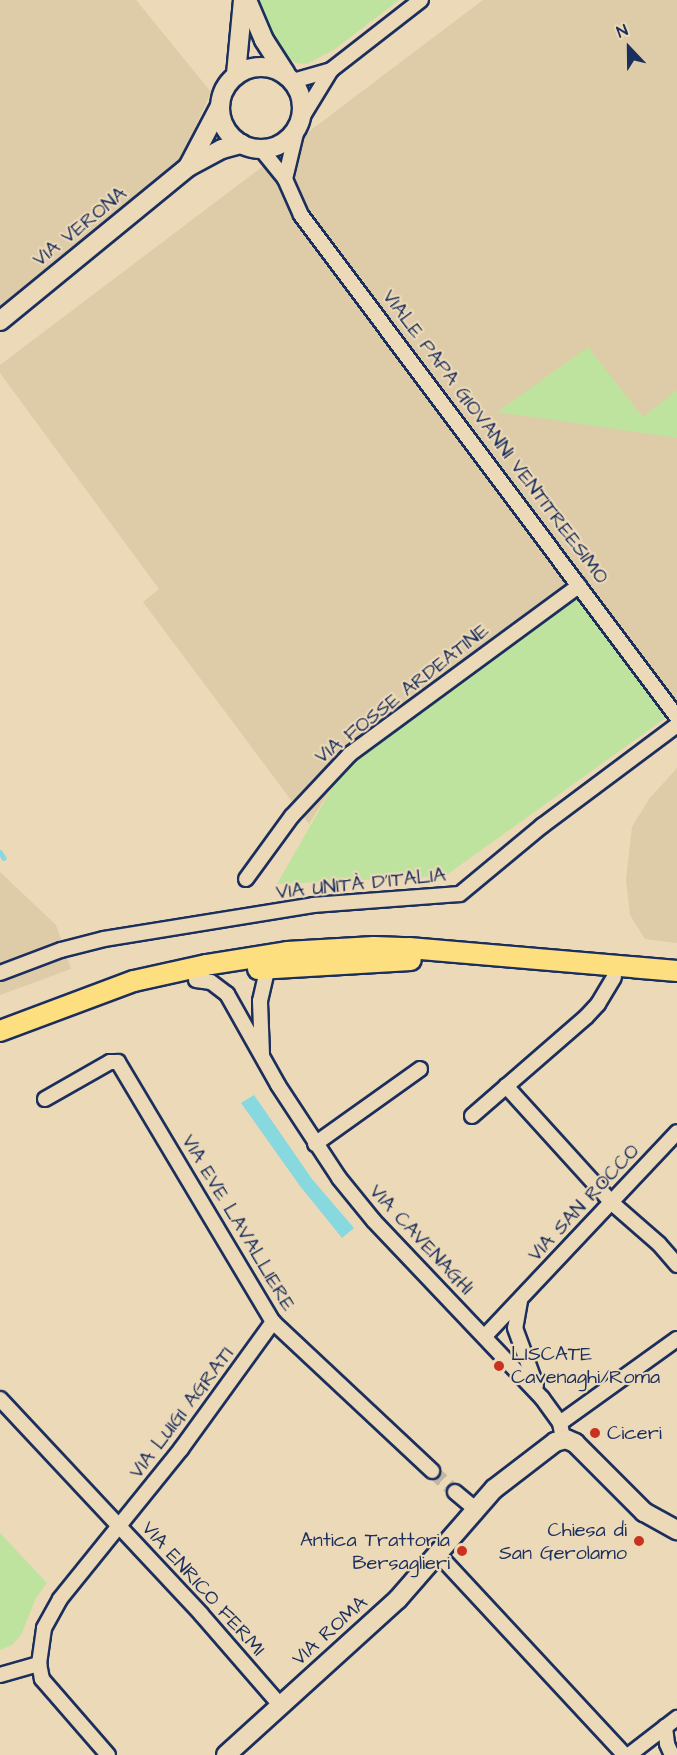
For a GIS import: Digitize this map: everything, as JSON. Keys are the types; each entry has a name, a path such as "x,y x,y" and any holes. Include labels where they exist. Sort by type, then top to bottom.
{"main road":[{"path":"0,1031 64,1009 111,989 178,971 248,957 330,949 374,946 446,950 677,970"},
{"path":"64,1009 268,967 409,960 677,983"}],"street":[{"path":"245,0 236,74 224,89 219,108 225,129 240,144 261,149 282,144 299,124 331,70 421,0"},
{"path":"245,0 264,40 300,93 303,106 285,179"},
{"path":"236,74 261,66 289,77 331,70"},
{"name":"VIA VERONA","path":"188,167 219,108"},
{"name":"VIA VERONA","path":"0,321 188,167 222,149 240,144"},
{"name":"VIALE PAPA GIOVANNI VENTITREESIMO","path":"261,149 285,179 301,215 677,717"},
{"name":"VIA FOSSE ARDEATINE","path":"246,879 292,816 350,754 579,586"},
{"name":"VIA UNITÀ D'ITALIA","path":"0,974 61,950 104,939 313,905 460,894 542,826 677,725"},
{"name":"VIA CAVENAGHI","path":"262,1056 260,1001 268,967"},
{"path":"472,1116 591,1013 614,977"},
{"name":"VIA CAVENAGHI","path":"196,980 211,982 224,991 315,1144 374,1221 542,1398 562,1431"},
{"name":"VIA EVE LAVALLIERE","path":"45,1099 110,1062 118,1062 273,1322 432,1470"},
{"path":"315,1144 420,1069"},
{"path":"506,1086 612,1203 659,1244 677,1265"},
{"name":"VIA SAN ROCCO","path":"485,1336 677,1132"},
{"path":"520,1300 515,1328 542,1398"},
{"name":"VIA LUIGI AGRATI","path":"39,1664 45,1628 53,1610 220,1398 273,1322"},
{"path":"677,1339 562,1431 649,1516 677,1530"},
{"path":"0,1399 121,1526"},
{"name":"VIA ROMA","path":"226,1755 391,1606 475,1509 510,1476 550,1445 562,1431"},
{"path":"455,1492 475,1509"},
{"name":"VIA ENRICO FERMI","path":"121,1526 280,1705"},
{"path":"437,1553 627,1755 677,1718"},
{"path":"0,1675 39,1664 45,1685 108,1755"},
{"path":"664,1728 672,1755"}],"shaded area":[{"path":"0,0 136,0 211,92 179,163 0,306"},
{"path":"483,0 677,0 677,709 667,717 577,597 340,774 309,824 143,602 159,589 0,373 0,365"},
{"path":"677,768 677,943 645,939 630,915 626,880 632,827 649,799"},
{"path":"0,872 56,925 71,969 0,995"}],"green space":[{"path":"254,0 399,0 335,49 307,64 296,63 282,53 264,24"},
{"path":"588,347 643,417 677,390 677,438 497,412"},
{"path":"577,597 667,717 445,876 277,884 340,774 454,685"},
{"path":"0,1533 47,1583 36,1598 21,1635 12,1645 0,1650"}],"water":[{"path":"254,1095 312,1179 354,1228 342,1238 300,1186 241,1103"}],"waterway":[{"path":"0,852 4,858"}],"tunnel":[{"path":"432,1471 455,1492"}],"place":[{"name":"LISCATE Cavenaghi/Roma","path":"499,1366"},
{"name":"Ciceri","path":"595,1433"},
{"name":"Chiesa di San Gerolamo","path":"639,1541"},
{"name":"Antica Trattoria Bersaglieri","path":"462,1551"}]}
